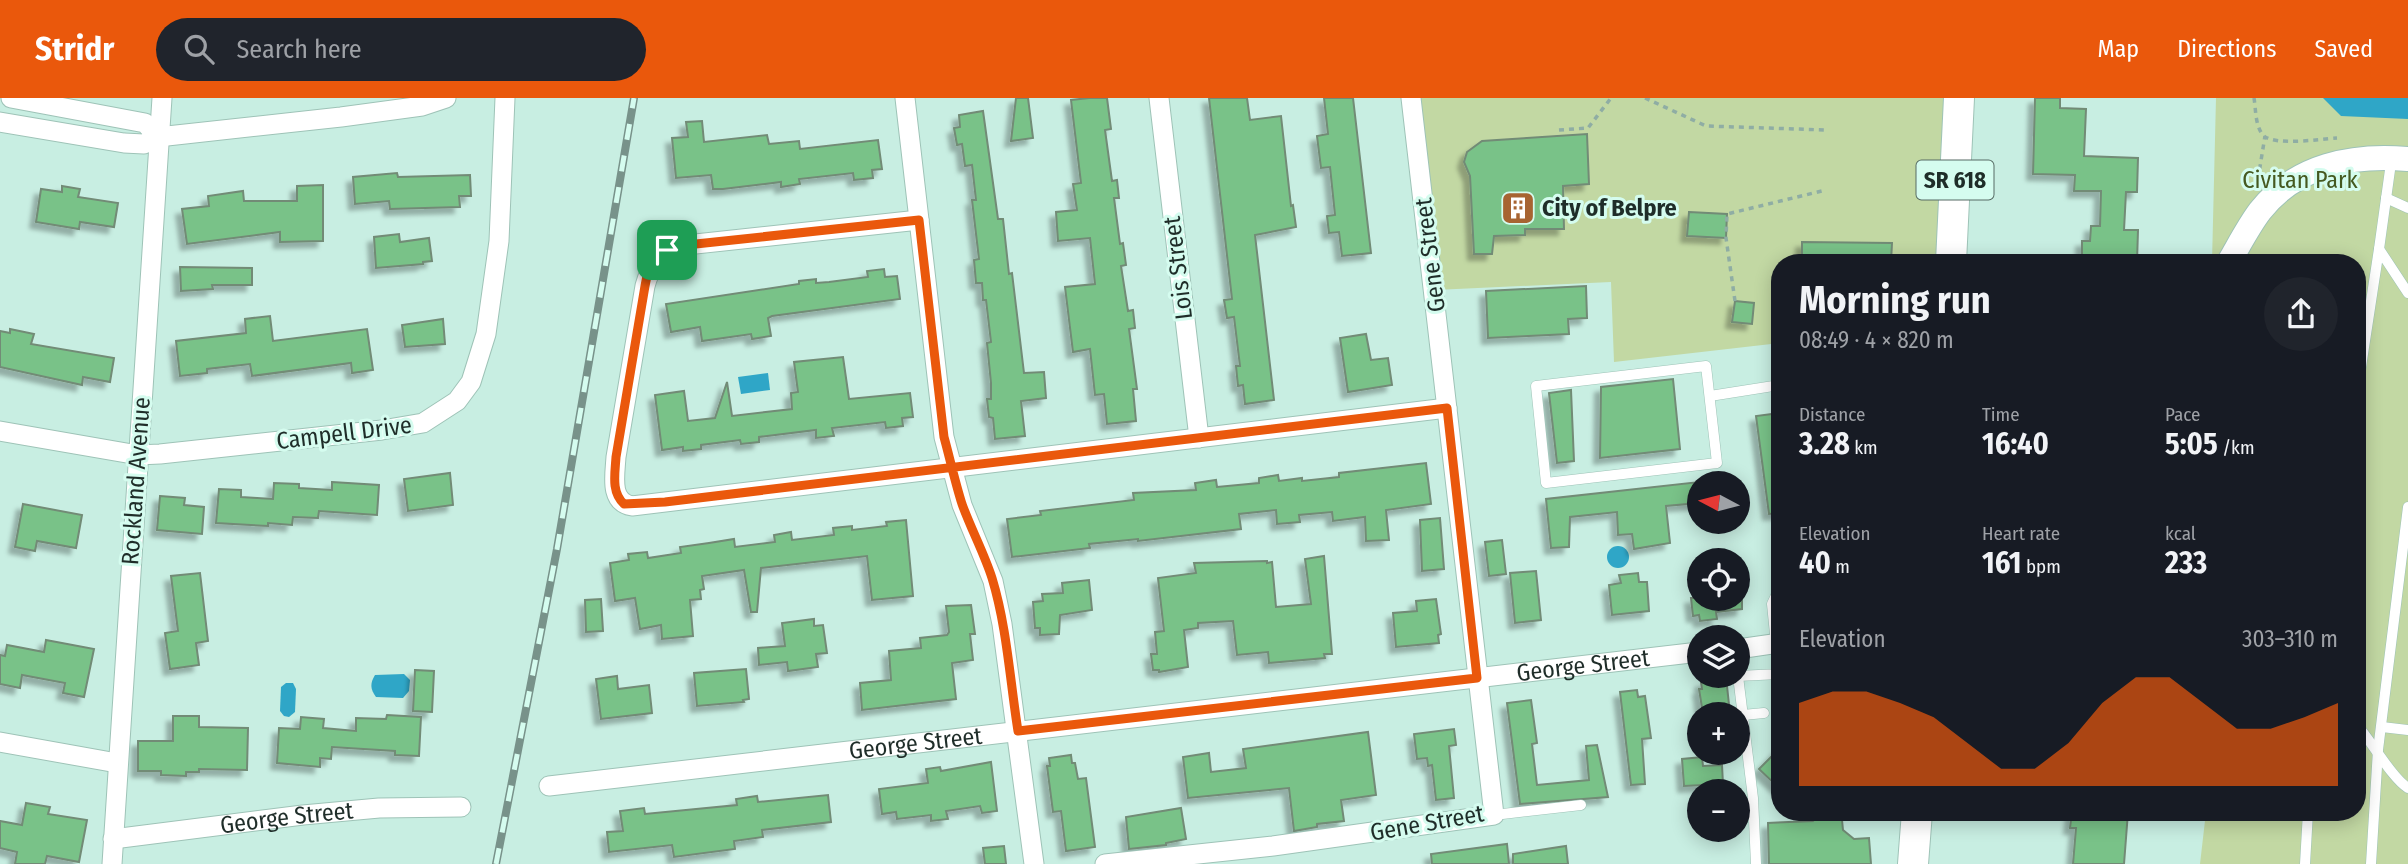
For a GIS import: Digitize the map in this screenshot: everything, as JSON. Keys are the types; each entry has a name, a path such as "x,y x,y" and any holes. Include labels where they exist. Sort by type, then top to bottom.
{"main road":[{"name":"SR 618","path":"1951,254 1959,98"},
{"path":"1913,864 1916,821"}],"street":[{"path":"11,98 145,123 158,137"},
{"name":"Rockland Avenue","path":"112,864 162,98"},
{"path":"0,122 144,144 158,137 341,117 422,106 446,98"},
{"name":"Campell Drive","path":"0,431 138,455 382,430 423,423 457,401 471,382 486,334 499,241 505,98"},
{"path":"905,98 944,437 962,505 993,580 1018,731 1034,864"},
{"name":"Lois Street","path":"1159,98 1199,438"},
{"name":"Gene Street","path":"1105,864 1323,840 1494,815 1411,98"},
{"path":"2234,254 2262,209 2279,191 2299,177 2334,162 2398,158"},
{"path":"919,220 677,246 660,257 648,271 645,286 616,457 617,498 632,506 1447,408"},
{"path":"1750,648 1771,645"},
{"name":"George Street","path":"549,786 1687,653"},
{"path":"0,742 117,763"},
{"name":"George Street","path":"113,839 303,814 379,808 461,807"}],"lane":[{"path":"2366,334 2390,170 2398,158"},
{"path":"2386,198 2408,208"},
{"path":"2379,249 2408,293"},
{"path":"1706,366 1710,396 1717,463 1546,483 1536,386 1706,366"},
{"path":"1710,396 1771,386"},
{"path":"2371,864 2378,750 2408,507"},
{"path":"1750,675 1771,674"},
{"path":"1750,714 1764,713"},
{"path":"2382,727 2408,730"},
{"path":"2366,736 2400,783 2408,788"},
{"path":"1749,765 1756,864"},
{"path":"1494,815 1581,805"},
{"path":"2305,864 2307,821"}],"path":[{"path":"1559,130 1588,128 1611,98"},
{"path":"1645,98 1706,126 1825,130"},
{"path":"2254,98 2258,124 2265,136 2254,188"},
{"path":"1735,301 1726,238 1727,214 1826,190"}],"green space":[{"path":"1411,98 1959,98 1951,254 1771,254 1771,344 1614,362 1611,282 1435,290"},
{"name":"Civitan Park","path":"2216,98 2408,98 2408,864 2200,864 2205,821 2366,821 2366,254 2212,254"}],"water":[{"path":"2323,98 2408,98 2408,119 2341,116"},
{"path":"768,373 770,390 741,394 738,377"},
{"path":"1614,546 1622,546 1629,553 1629,561 1622,568 1614,568 1607,561 1607,553"},
{"path":"404,674 410,680 409,691 403,698 376,697 371,686 375,675"},
{"path":"286,683 293,683 296,689 295,712 289,717 280,711 281,687"}],"building":[{"path":"1016,98 1028,98 1033,138 1011,141"},
{"path":"1107,98 1111,129 1105,130 1112,181 1117,180 1119,198 1114,198 1120,244 1123,243 1126,265 1121,266 1128,311 1133,310 1135,328 1129,329 1137,389 1133,389 1136,421 1107,424 1104,394 1095,395 1090,349 1073,352 1065,287 1095,284 1090,238 1058,241 1056,212 1077,210 1073,184 1081,183 1071,100"},
{"path":"1209,98 1247,98 1250,120 1281,116 1291,206 1293,205 1296,227 1255,235 1274,400 1245,404 1243,385 1238,386 1236,366 1240,366 1234,317 1227,318 1224,300 1232,299"},
{"path":"1324,98 1353,98 1371,253 1342,256 1339,232 1329,233 1327,216 1335,215 1330,167 1321,168 1317,136 1328,134"},
{"path":"2035,98 2060,98 2060,108 2086,109 2084,156 2138,158 2137,192 2126,192 2124,230 2138,230 2137,254 2082,254 2082,241 2090,241 2091,226 2100,226 2101,191 2074,191 2075,175 2033,174"},
{"path":"983,111 998,219 1003,219 1009,274 1012,273 1024,373 1044,372 1046,398 1021,401 1025,436 995,439 993,418 989,417 987,399 991,399 987,343 991,342 986,300 983,300 982,283 976,283 974,260 979,259 972,200 976,200 972,165 965,166 962,144 957,145 954,128 960,127 959,115"},
{"path":"702,121 704,142 767,135 769,144 799,141 800,149 878,140 882,169 872,170 873,178 854,180 853,173 799,179 800,184 781,187 781,182 713,189 711,175 676,178 672,138 688,137 686,122"},
{"name":"City of Belpre","path":"1587,134 1589,184 1563,186 1564,229 1525,229 1525,235 1494,236 1492,254 1474,254 1470,176 1464,162 1467,152 1482,141"},
{"path":"397,173 398,177 470,175 471,196 459,196 460,207 390,209 389,201 355,204 353,177"},
{"path":"323,185 323,241 280,242 280,232 187,244 182,209 209,206 208,196 243,191 244,201 297,201 297,186"},
{"path":"62,186 80,189 78,197 118,203 114,227 80,222 79,229 36,222 41,189 62,192"},
{"path":"1689,212 1727,214 1726,238 1687,236"},
{"path":"399,234 400,242 429,238 432,261 376,268 374,237"},
{"path":"1802,242 1892,243 1891,254 1802,254"},
{"path":"180,267 252,268 252,285 212,285 213,289 181,291"},
{"path":"884,269 885,277 897,276 900,299 772,316 768,318 771,336 752,339 751,334 702,341 700,327 671,332 666,304 799,284 799,281 816,279 816,283 868,277 867,271"},
{"path":"1586,286 1587,318 1568,319 1569,334 1488,338 1486,291"},
{"path":"1735,301 1754,303 1752,324 1732,322"},
{"path":"270,316 273,341 367,329 373,370 352,373 351,363 252,376 250,364 207,369 207,373 180,376 176,341 246,333 245,319"},
{"path":"443,319 445,344 405,347 402,325"},
{"path":"10,329 34,334 31,344 114,358 110,382 83,377 82,385 0,367 0,331 10,333"},
{"path":"1366,334 1371,360 1388,358 1392,385 1348,392 1340,338"},
{"path":"843,357 849,399 910,393 913,417 902,418 903,426 886,428 885,422 832,428 834,436 816,438 816,430 759,437 759,442 741,444 740,440 701,445 701,449 683,451 683,447 662,450 655,395 684,391 688,421 715,418 727,382 732,416 792,409 791,393 798,392 794,362"},
{"path":"1673,379 1680,449 1600,458 1601,387"},
{"path":"1571,390 1574,461 1557,463 1549,393"},
{"path":"1771,414 1771,514 1769,514 1756,416"},
{"path":"1426,463 1431,504 1386,510 1389,540 1366,541 1365,517 1333,521 1332,512 1299,515 1300,522 1277,524 1276,510 1239,514 1241,529 1089,544 1090,548 1012,557 1007,519 1041,515 1040,511 1134,500 1133,493 1196,490 1195,483 1216,480 1217,487 1259,483 1259,478 1278,475 1279,481 1302,478 1302,481 1339,477 1339,473"},
{"path":"450,473 453,505 408,511 404,479"},
{"path":"332,482 379,485 377,515 319,511 318,518 293,517 292,525 216,523 219,489 241,490 241,497 273,499 274,483 332,490"},
{"path":"1687,483 1687,504 1666,506 1670,543 1634,549 1632,534 1618,535 1617,512 1570,517 1569,547 1551,548 1546,499"},
{"path":"160,496 185,498 184,505 204,507 202,534 157,530"},
{"path":"23,504 82,515 76,548 37,541 35,551 15,547"},
{"path":"1440,518 1444,569 1422,571 1420,520"},
{"path":"906,520 913,596 872,600 867,556 761,568 757,612 751,612 744,570 702,576 704,589 700,590 701,599 690,600 693,636 662,639 661,625 640,629 635,598 615,601 610,563 629,560 628,554 647,552 648,558 681,553 680,547 734,539 735,547 775,542 774,535 791,532 792,540 834,535 833,528 852,526 852,530 887,526 886,522"},
{"path":"1502,540 1506,574 1489,576 1485,542"},
{"path":"1324,556 1332,654 1324,654 1325,658 1269,663 1268,652 1237,655 1233,621 1198,623 1198,628 1184,630 1188,667 1159,672 1153,670 1151,654 1157,654 1155,632 1164,631 1158,578 1196,573 1194,563 1267,561 1272,562 1276,607 1311,604 1305,559"},
{"path":"1536,571 1541,620 1515,623 1510,573"},
{"path":"200,573 208,641 196,643 199,665 170,669 165,633 178,631 171,576"},
{"path":"1638,573 1639,582 1647,582 1649,611 1612,615 1609,585 1621,583 1619,575"},
{"path":"1089,580 1092,610 1060,615 1059,634 1040,635 1040,628 1035,628 1033,602 1043,601 1042,594 1063,593 1062,583"},
{"path":"601,599 603,631 586,632 585,600"},
{"path":"1436,599 1441,634 1438,635 1439,643 1396,647 1393,613 1417,611 1416,601"},
{"path":"971,605 975,634 970,634 973,660 952,663 956,699 862,710 860,683 891,680 889,651 921,648 920,638 947,635 949,632 946,606"},
{"path":"1692,611 1725,611 1716,612 1717,619 1700,621 1699,615 1693,616"},
{"path":"814,619 814,626 823,625 827,653 816,654 818,667 788,671 787,662 759,665 758,648 785,646 782,623"},
{"path":"46,640 94,649 84,697 63,693 65,683 22,675 20,688 0,684 0,655 5,656 7,645 44,652"},
{"path":"746,669 749,699 743,700 744,702 697,706 694,673"},
{"path":"415,670 434,671 432,712 413,711"},
{"path":"617,676 618,689 649,685 652,713 601,719 596,679"},
{"path":"1727,688 1729,702 1701,702 1699,689"},
{"path":"1637,690 1638,697 1645,696 1651,738 1642,739 1645,784 1631,785 1620,692"},
{"path":"1531,700 1537,743 1532,744 1537,785 1589,780 1586,746 1597,745 1608,797 1520,804 1507,703"},
{"path":"387,715 421,717 419,756 395,755 395,751 332,747 331,759 320,758 320,767 277,763 279,728 300,729 301,717 324,719 323,728 356,731 356,718 386,719"},
{"path":"173,716 199,716 199,727 248,728 247,770 199,769 199,772 186,772 186,776 161,775 161,771 138,771 138,741 173,741"},
{"path":"1454,729 1456,745 1449,746 1454,798 1436,800 1432,765 1428,766 1427,758 1417,759 1414,734"},
{"path":"1368,732 1376,795 1341,800 1344,821 1317,824 1317,827 1294,831 1289,788 1188,798 1183,757 1209,753 1211,772 1246,768 1243,749"},
{"path":"1071,755 1078,779 1086,778 1095,847 1066,851 1061,811 1053,812 1047,766 1050,766 1049,758"},
{"path":"1771,757 1771,780 1759,769"},
{"path":"1687,758 1687,765 1722,765 1723,779 1687,779 1687,786 1684,786 1682,759"},
{"path":"991,762 997,811 982,813 980,806 946,811 948,819 931,821 931,815 897,819 896,812 882,814 879,789 928,783 926,769 940,767 941,771"},
{"path":"828,795 831,822 762,830 763,837 734,841 735,849 674,857 672,845 609,852 607,832 623,831 620,811 644,808 645,814 737,805 736,799 757,796 758,802"},
{"path":"26,803 50,807 48,814 87,820 79,862 47,856 45,864 15,864 17,852 0,848 0,821 22,825"},
{"path":"1181,808 1186,839 1166,845 1129,849 1126,817"},
{"path":"1842,821 1843,830 1854,839 1869,838 1871,864 1769,864 1768,823"},
{"path":"2071,821 2127,821 2124,864 2073,864 2076,828 2070,828"},
{"path":"1507,844 1509,864 1432,864 1431,854"},
{"path":"1004,846 1006,864 985,864 983,848"},
{"path":"1566,846 1568,864 1513,864 1513,854"}],"railway":[{"path":"496,864 557,549 634,98"}],"place":[{"name":"City of Belpre","path":"1518,208"}],"route":[{"path":"667,250 648,271 621,423 615,486 617,498 624,504 632,506 769,488 952,468 1447,408 1477,678 1018,731 993,580 962,505 958,488 952,468 944,437 919,220 677,246 667,250"}]}
